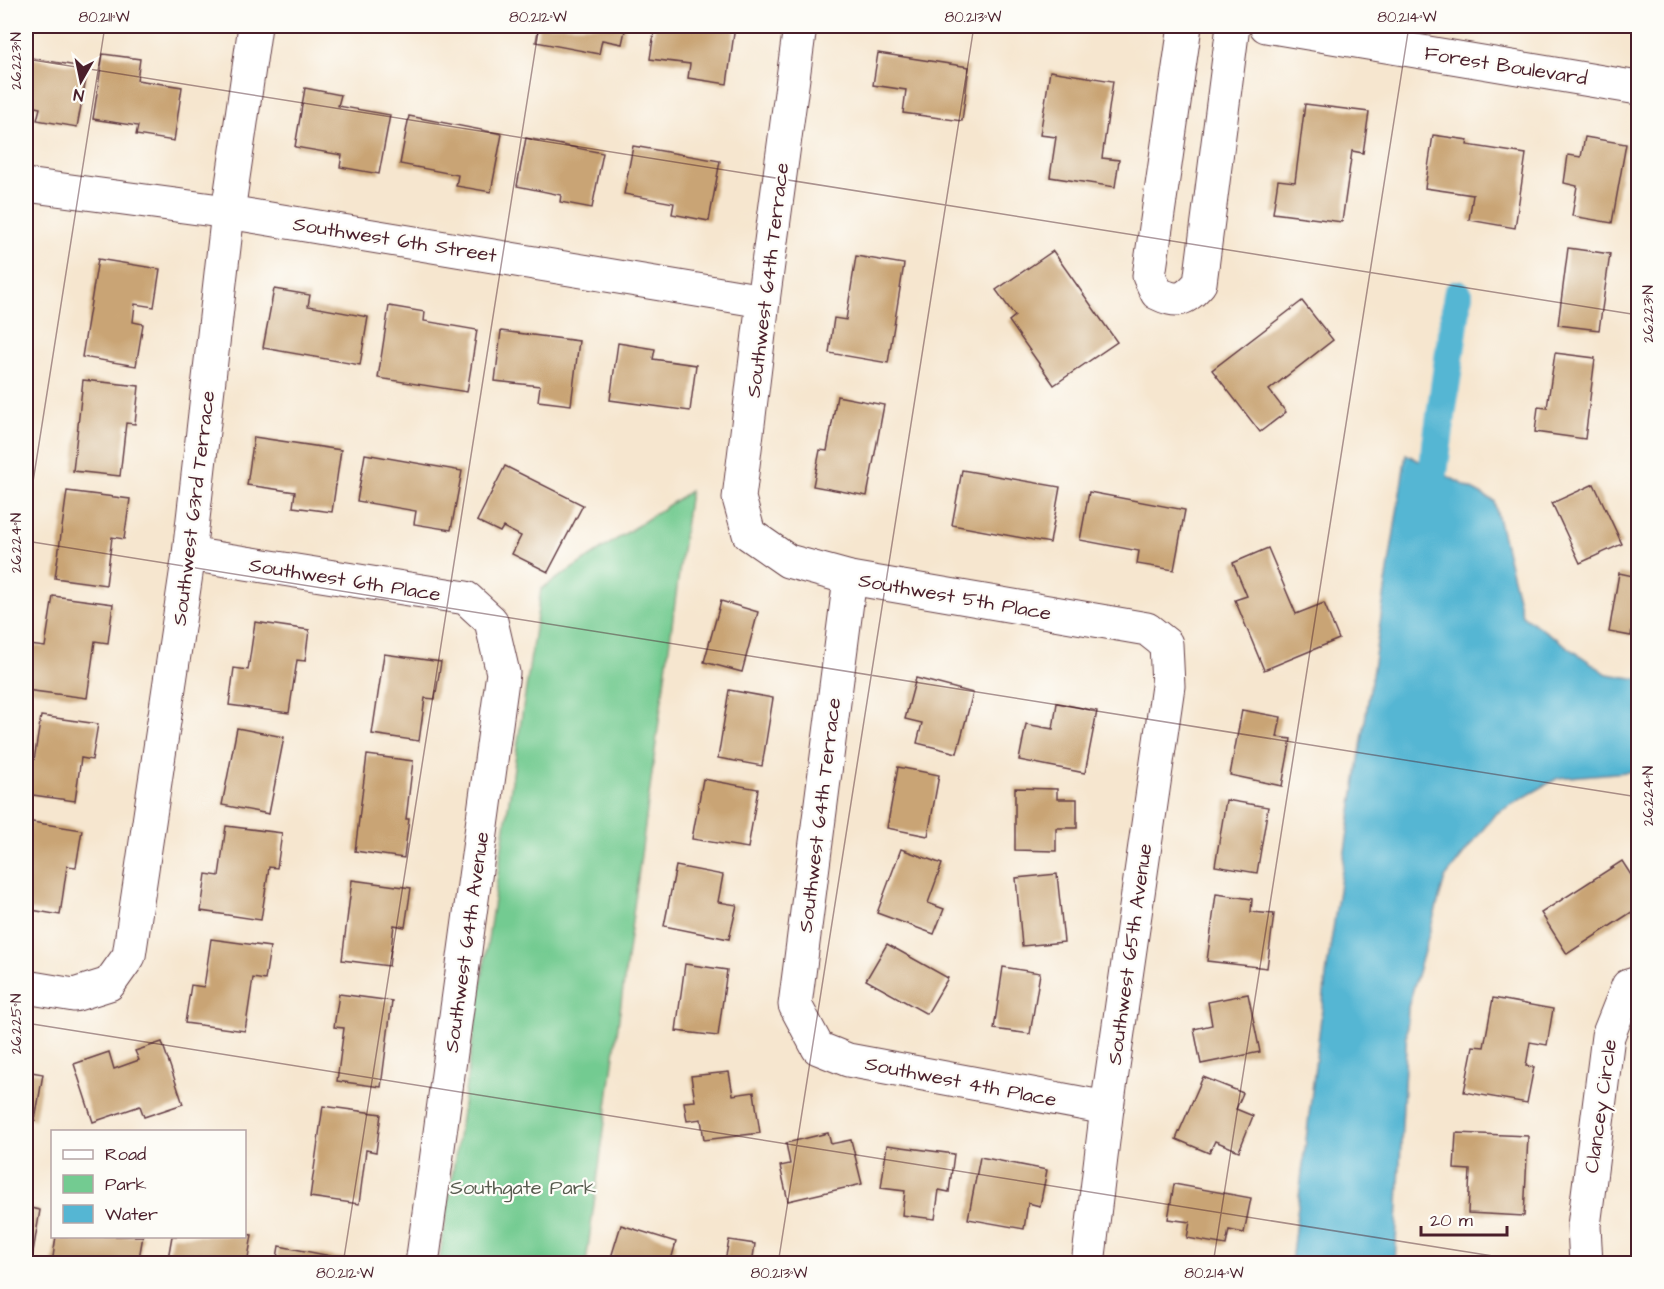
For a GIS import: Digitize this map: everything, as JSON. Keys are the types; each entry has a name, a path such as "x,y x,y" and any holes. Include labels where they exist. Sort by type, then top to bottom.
{"street":[{"name":"Southwest 63rd Terrace","path":"26,987 74,995 109,984 129,956 189,554 228,212 255,26"},
{"name":"Southwest 64th Terrace","path":"749,534 739,498 800,26"},
{"path":"1185,26 1149,276 1157,293 1172,300 1188,297 1200,283 1233,26"},
{"name":"Forest Boulevard","path":"1266,26 1638,88"},
{"name":"Southwest 6th Street","path":"26,185 228,212 763,301"},
{"name":"Southwest 5th Place","path":"749,534 788,561 850,578 1147,629 1166,644"},
{"name":"Southwest 6th Place","path":"189,554 466,598 491,621"},
{"name":"Southwest 64th Terrace","path":"818,1047 795,1005 850,578"},
{"name":"Southwest 64th Avenue","path":"422,1263 503,673 491,621"},
{"name":"Southwest 65th Avenue","path":"1088,1263 1107,1108 1168,686 1166,644"},
{"name":"Clancey Circle","path":"1586,1263 1584,1226 1608,1036 1633,985"},
{"name":"Southwest 4th Place","path":"818,1047 848,1060 1107,1108"}],"green space":[{"name":"Southgate Park","path":"690,491 586,1263 439,1263 541,589"}],"water":[{"path":"1406,454 1494,501 1522,615 1607,674 1638,679 1638,771 1558,778 1495,814 1445,878 1408,1007 1395,1263 1291,1263 1327,968"}],"building":[{"path":"432,26 470,26 469,33"},
{"path":"539,26 626,26 622,44 602,40 599,54 536,42"},
{"path":"655,26 735,26 727,84 688,78 690,64 650,59"},
{"path":"878,53 969,67 962,121 903,113 906,90 873,85"},
{"path":"103,54 140,59 137,80 182,87 174,141 136,135 138,126 93,119"},
{"path":"26,57 88,68 77,127 37,120 40,108 26,105"},
{"path":"1050,71 1113,81 1102,158 1119,160 1115,187 1050,177 1056,137 1040,135"},
{"path":"305,88 341,95 338,106 390,115 379,174 340,167 342,155 295,147"},
{"path":"1305,104 1369,112 1363,153 1352,151 1342,222 1273,213 1278,180 1295,182"},
{"path":"409,116 502,134 491,192 456,186 458,175 400,164"},
{"path":"1433,135 1468,140 1467,145 1526,154 1515,228 1469,220 1473,195 1425,188"},
{"path":"1585,137 1626,144 1612,223 1572,216 1577,186 1564,183 1568,155 1581,157"},
{"path":"526,138 603,153 592,208 560,202 561,195 517,186"},
{"path":"633,146 720,161 709,221 672,214 674,203 624,194"},
{"path":"1568,248 1610,254 1599,330 1558,325"},
{"path":"1053,251 1117,342 1054,385 1009,321 1015,316 996,290"},
{"path":"856,256 904,264 888,363 829,353 834,318 846,320"},
{"path":"98,259 160,269 154,307 135,304 133,322 143,324 136,366 82,357"},
{"path":"274,289 310,295 308,306 368,317 360,365 263,348"},
{"path":"1302,301 1333,340 1269,390 1286,412 1260,432 1212,370"},
{"path":"389,306 425,312 424,321 477,330 467,392 378,378"},
{"path":"501,331 579,341 571,405 538,401 540,386 495,381"},
{"path":"618,343 655,349 653,359 696,365 690,411 610,400"},
{"path":"1555,353 1595,358 1585,439 1535,432 1538,407 1547,408"},
{"path":"83,380 139,386 135,424 126,423 120,476 73,471"},
{"path":"837,396 884,405 867,496 813,486 820,450 827,451"},
{"path":"254,437 341,450 332,512 293,507 295,492 247,485"},
{"path":"365,454 462,471 451,530 414,524 416,511 357,501"},
{"path":"505,466 583,505 548,572 512,554 521,536 503,527 500,532 477,521"},
{"path":"962,470 1060,487 1050,543 952,525"},
{"path":"1594,484 1622,544 1580,563 1552,503"},
{"path":"67,491 130,499 124,539 112,537 106,585 55,578"},
{"path":"1089,492 1185,510 1174,570 1137,564 1139,551 1080,540"},
{"path":"1268,548 1296,614 1324,603 1339,639 1264,670 1235,600 1247,596 1233,563"},
{"path":"1619,573 1638,577 1638,628 1632,627 1631,636 1609,632"},
{"path":"53,596 113,604 108,643 95,641 87,698 26,690 30,645 45,647"},
{"path":"721,601 758,612 742,672 704,662"},
{"path":"255,622 309,630 305,661 297,660 289,713 229,705 234,668 248,670"},
{"path":"384,654 441,662 435,699 425,698 419,741 372,734"},
{"path":"916,678 973,693 957,753 917,743 922,723 905,719"},
{"path":"729,690 773,698 762,766 718,758"},
{"path":"1057,703 1097,711 1085,773 1019,760 1026,724 1053,729"},
{"path":"1242,710 1281,717 1277,737 1291,739 1282,786 1230,775"},
{"path":"41,716 98,724 92,760 81,758 75,801 26,794 26,759 34,760"},
{"path":"237,728 284,737 269,814 222,805"},
{"path":"367,755 413,761 404,858 355,851"},
{"path":"898,767 939,775 928,836 887,828"},
{"path":"703,779 758,789 748,848 692,839"},
{"path":"1015,788 1057,789 1057,799 1077,799 1077,828 1056,828 1056,851 1015,850"},
{"path":"1226,800 1268,807 1257,873 1215,866"},
{"path":"26,821 82,830 76,867 67,866 60,915 26,909"},
{"path":"226,826 282,833 277,868 269,867 261,920 201,911 206,874 219,876"},
{"path":"901,849 942,864 928,903 944,909 934,934 877,913"},
{"path":"1622,861 1638,886 1638,908 1567,954 1541,913"},
{"path":"676,866 723,875 718,902 737,905 729,939 664,926"},
{"path":"1057,874 1064,942 1022,946 1016,878"},
{"path":"352,880 411,888 405,927 394,925 389,966 342,960"},
{"path":"1216,894 1252,899 1251,912 1274,914 1267,968 1207,961"},
{"path":"211,939 270,947 265,980 253,978 245,1031 185,1023 191,985 204,987"},
{"path":"887,944 948,978 927,1014 866,980"},
{"path":"685,964 727,970 718,1036 676,1031"},
{"path":"1003,967 1040,973 1030,1034 994,1029"},
{"path":"339,994 392,1001 381,1087 337,1081 344,1028 334,1027"},
{"path":"1248,994 1260,1052 1201,1064 1194,1029 1212,1025 1208,1002"},
{"path":"1493,998 1553,1009 1547,1045 1530,1042 1526,1066 1534,1067 1527,1103 1464,1092 1473,1046 1484,1047"},
{"path":"162,1042 183,1104 144,1117 140,1106 93,1122 74,1064 109,1052 114,1069 139,1060 135,1051"},
{"path":"26,1071 43,1074 35,1120 26,1118"},
{"path":"729,1072 733,1095 754,1092 760,1133 704,1140 701,1119 687,1121 684,1102 695,1101 691,1076"},
{"path":"1203,1077 1243,1093 1236,1109 1253,1116 1239,1151 1215,1141 1209,1153 1176,1139"},
{"path":"323,1106 381,1114 376,1152 366,1150 359,1204 310,1197"},
{"path":"828,1133 831,1144 851,1140 862,1184 788,1201 780,1166 790,1164 786,1143"},
{"path":"1456,1133 1528,1136 1524,1216 1468,1213 1470,1170 1454,1169"},
{"path":"887,1145 954,1154 949,1192 939,1190 935,1219 902,1215 905,1191 881,1188"},
{"path":"980,1157 1047,1170 1040,1206 1028,1203 1024,1229 968,1219"},
{"path":"1174,1184 1251,1198 1244,1233 1229,1230 1226,1245 1187,1238 1190,1222 1168,1219"},
{"path":"26,1207 40,1210 31,1264 26,1264"},
{"path":"621,1225 676,1242 670,1264 609,1264"},
{"path":"246,1234 252,1235 247,1264 167,1264 172,1238 246,1238"},
{"path":"56,1238 143,1238 138,1264 52,1264"},
{"path":"729,1240 755,1244 752,1264 697,1264 698,1256 725,1261"},
{"path":"279,1246 362,1262 362,1264 276,1264"}],"waterway":[{"path":"1428,508 1458,295"}]}
